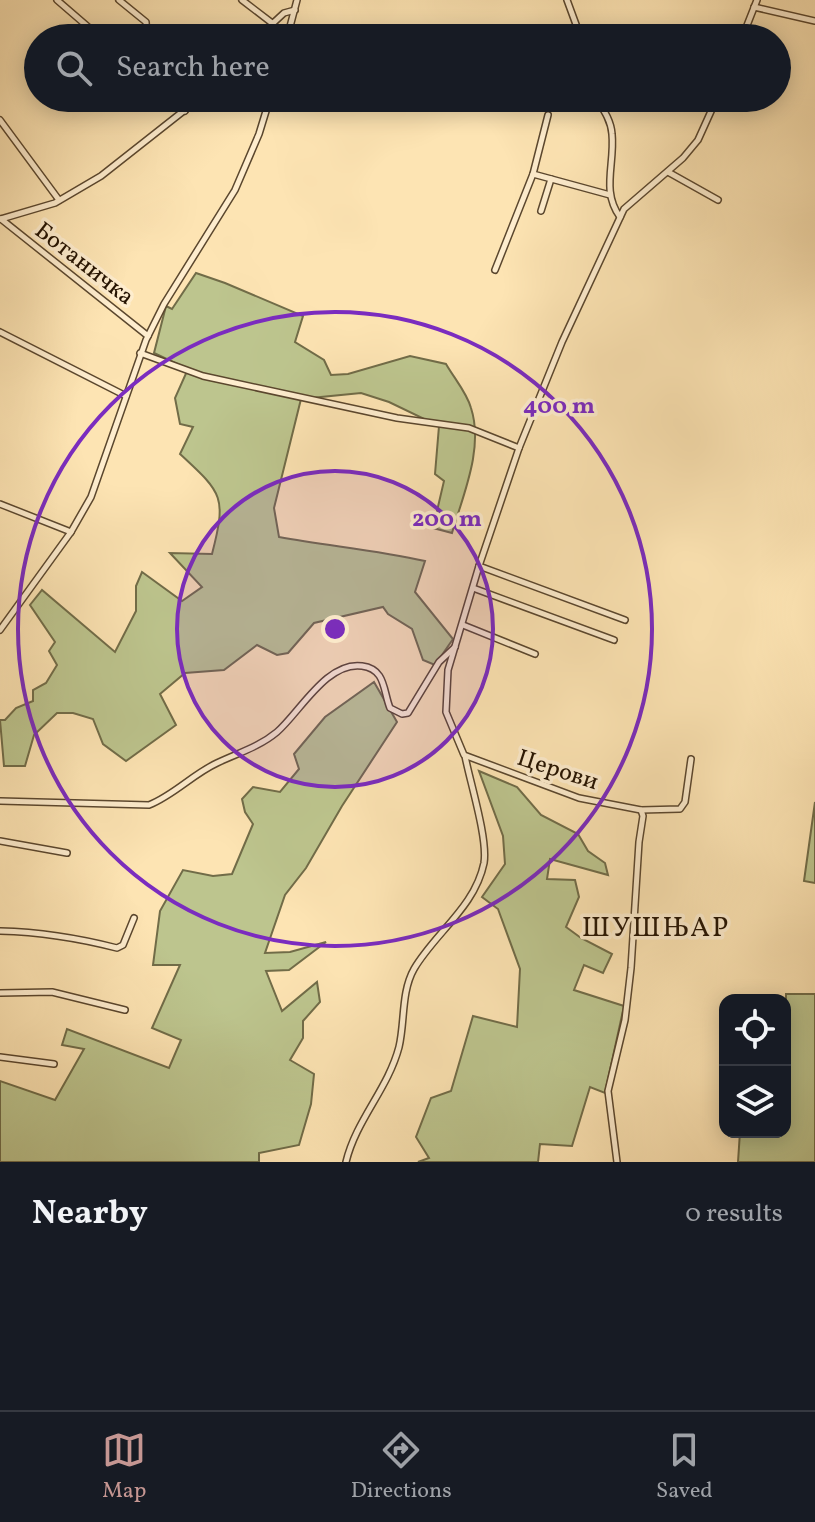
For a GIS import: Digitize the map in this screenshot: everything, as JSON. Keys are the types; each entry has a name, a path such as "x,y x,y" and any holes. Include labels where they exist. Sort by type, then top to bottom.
{"street":[{"path":"57,0 85,24"},
{"path":"119,0 146,24"},
{"path":"242,0 272,23 284,13 295,10"},
{"path":"291,24 297,0"},
{"path":"567,0 576,24"},
{"path":"748,24 756,3 815,21"},
{"path":"0,219 59,200 101,176 184,112"},
{"path":"0,630 71,532 97,484 140,353 164,304 235,190 266,112"},
{"path":"605,112 612,134 610,195 620,217"},
{"path":"346,1162 355,1132 385,1084 395,1060 412,971 450,925 479,882 485,855 464,755 446,712 448,670 519,448 562,342 620,217 631,202 668,172 698,140 711,112"},
{"path":"495,270 533,174 548,115"},
{"path":"0,120 59,200"},
{"path":"668,172 718,200"},
{"path":"533,174 610,195"},
{"path":"541,211 551,179"},
{"name":"Ботаничка","path":"0,219 148,336"},
{"path":"0,332 126,396"},
{"path":"140,353 203,376 397,418 469,428 519,448"},
{"path":"0,504 71,532"},
{"path":"479,566 625,620"},
{"path":"473,588 614,640"},
{"path":"463,625 535,654"},
{"path":"0,801 149,805 168,797 215,764 250,750 277,732 319,686 346,667 363,666 380,675 385,682 390,708 402,714 408,713 439,662 456,646"},
{"name":"Церови","path":"464,755 579,798 641,810 682,807 691,759"},
{"path":"617,1162 608,1091 625,1020 643,816 641,810"},
{"path":"0,841 67,853"},
{"path":"0,931 77,938 117,948 123,945 134,918"},
{"path":"0,993 52,992 125,1010"},
{"path":"0,1057 54,1064"}],"green space":[{"path":"196,273 303,316 295,342 324,360 331,375 348,374 410,356 446,364 469,402 475,439 474,455 452,533 433,528 444,481 435,474 439,426 389,402 361,393 301,399 274,508 279,537 425,561 415,592 453,639 435,665 423,660 412,629 388,614 383,607 314,623 288,653 277,655 257,645 224,670 185,673 160,694 176,725 126,761 103,744 93,719 73,713 57,713 34,735 25,766 4,766 0,720 5,720 16,708 33,701 33,690 46,683 57,665 49,651 55,642 30,605 42,590 115,652 136,611 136,586 142,572 182,601 202,587 170,553 212,554 220,507 213,487 180,454 193,427 180,424 175,398 188,369 154,353 166,306 172,309"},
{"path":"374,682 397,722 306,868 285,895 265,953 290,952 326,942 289,970 266,971 282,1011 317,982 320,1002 303,1021 303,1038 290,1060 314,1074 311,1104 299,1145 259,1153 259,1162 0,1162 0,1081 55,1100 84,1049 62,1045 67,1029 169,1068 181,1040 152,1028 180,965 153,965 160,911 183,870 213,876 232,874 253,824 245,812 242,799 253,787 280,792 299,769 294,754 325,717"},
{"path":"479,771 517,787 541,815 578,834 588,851 605,863 608,875 550,859 547,879 575,880 579,897 566,927 612,954 603,973 584,965 574,990 624,1006 605,1093 590,1087 572,1146 540,1144 538,1162 418,1162 429,1158 416,1137 431,1098 451,1091 473,1016 517,1027 520,969 498,909 482,897 505,864 503,836"},
{"path":"815,802 815,883 804,881"},
{"path":"791,994 815,994 815,1162 738,1162 740,1138 791,1138"}],"district":[{"name":"ШУШЊАР","path":"656,926"}]}
